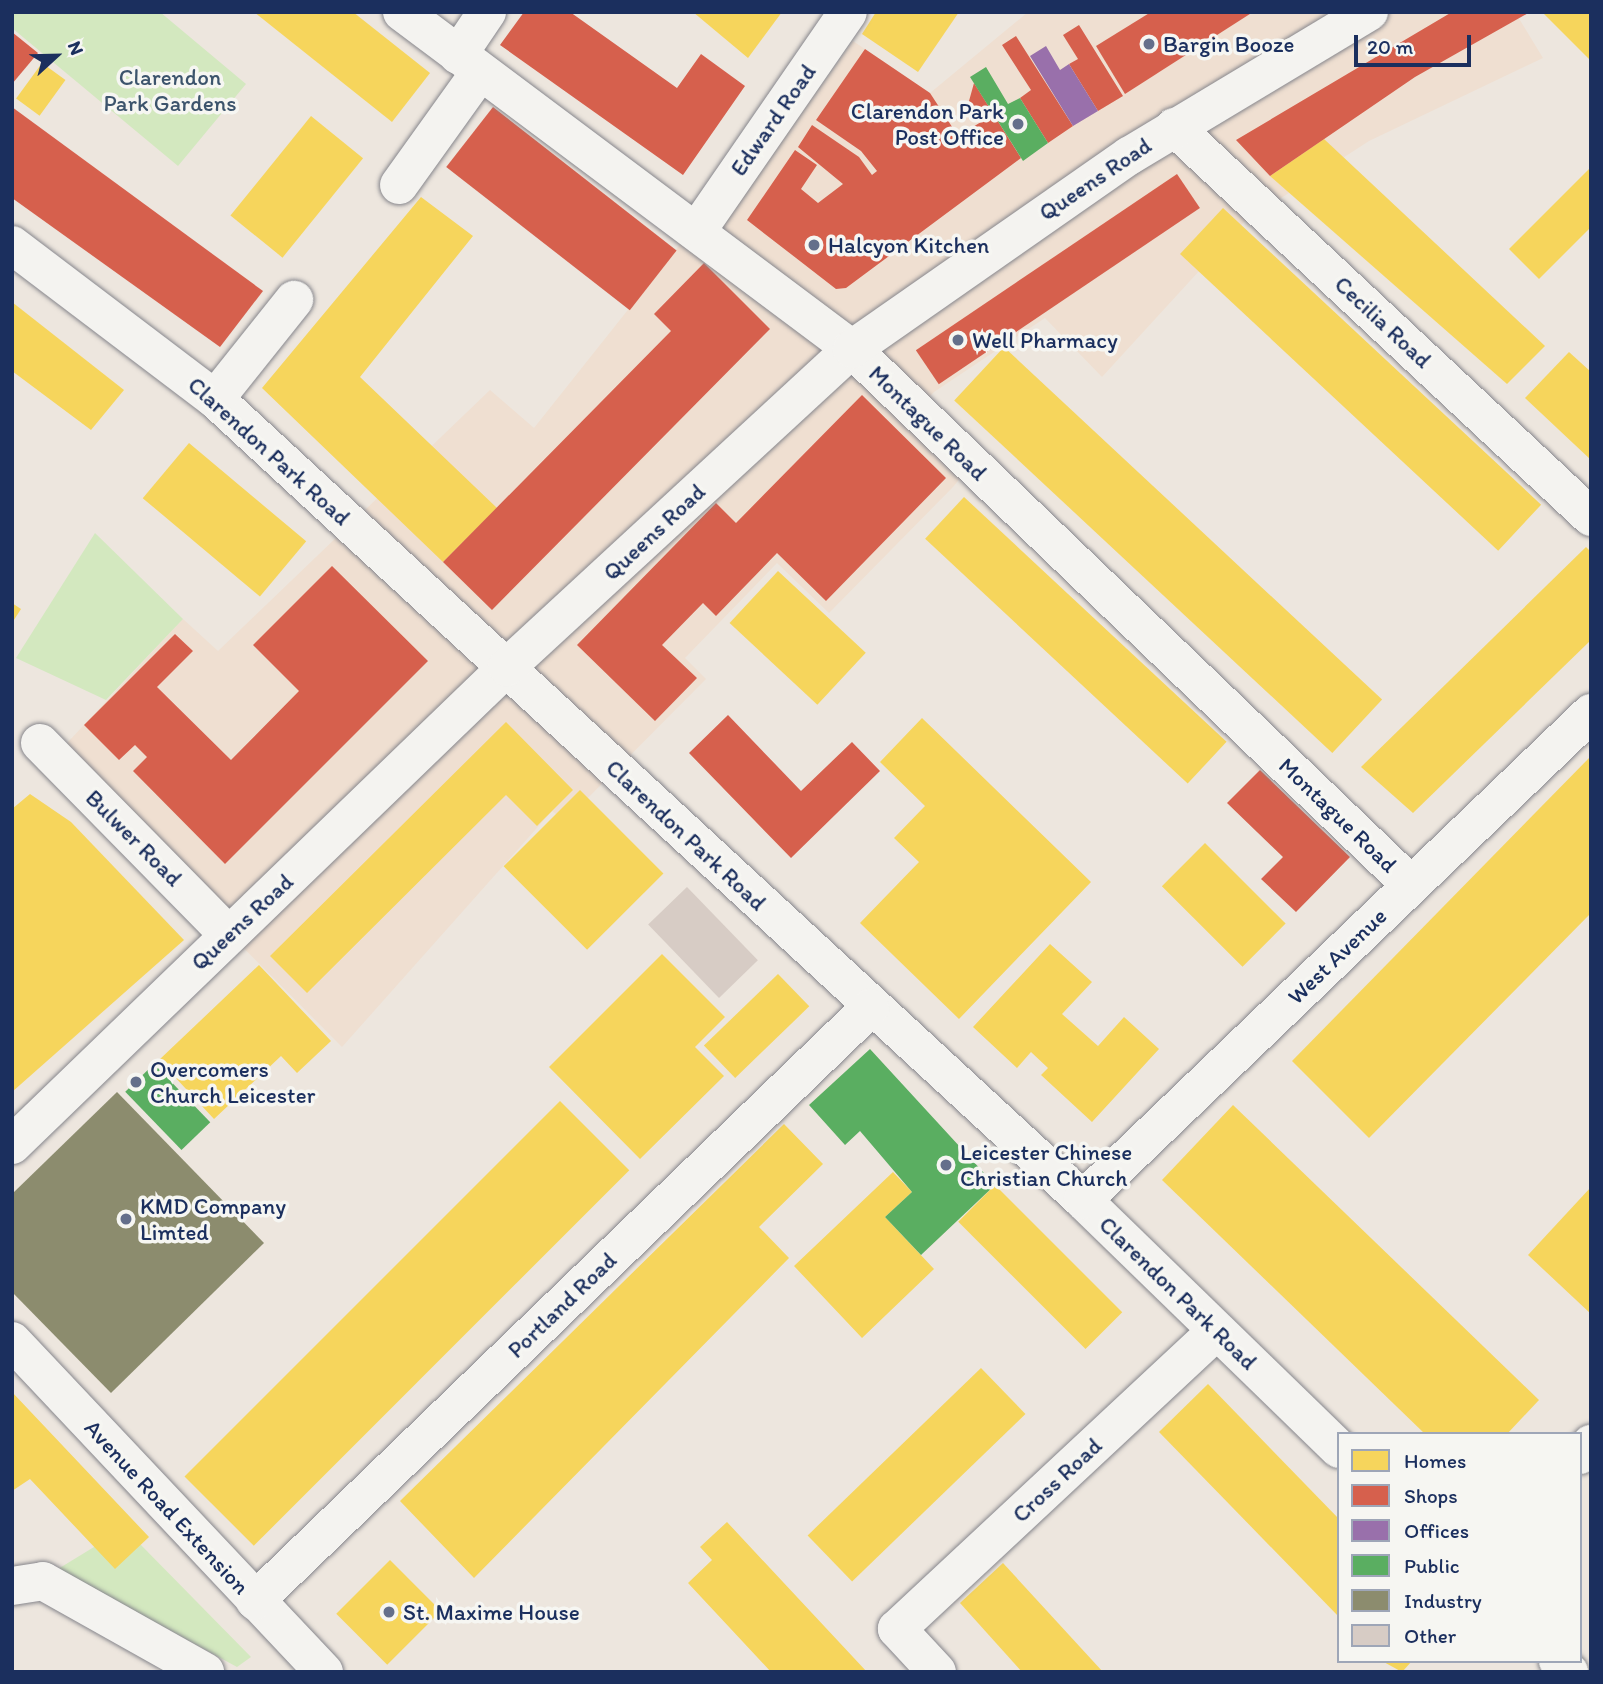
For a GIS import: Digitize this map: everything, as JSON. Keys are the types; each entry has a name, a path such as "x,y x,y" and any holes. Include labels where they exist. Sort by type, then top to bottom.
{"street":[{"name":"Montague Road","path":"402,12 699,228 852,349 1411,885"},
{"path":"399,185 469,63 487,12"},
{"name":"Edward Road","path":"699,228 848,12"},
{"name":"Queens Road","path":"12,1145 507,667 852,349 1174,127 1368,12"},
{"name":"Cecilia Road","path":"1174,127 1591,517"},
{"name":"Clarendon Park Road","path":"12,245 215,399 507,667 870,1008 1083,1200 1337,1447"},
{"path":"215,399 295,300"},
{"name":"West Avenue","path":"1083,1200 1591,713"},
{"name":"Bulwer Road","path":"40,743 228,934"},
{"name":"Portland Road","path":"255,1601 870,1008"},
{"name":"Cross Road","path":"937,1672 897,1629 1217,1331"},
{"name":"Avenue Road Extension","path":"12,1341 324,1672"},
{"path":"12,1587 43,1581 205,1672"}],"shaded area":[{"path":"1028,12 1515,12 1543,58 1369,141 1244,222 1102,377 1045,318 934,392 916,410 972,464 953,487 829,613 777,563 685,658 706,679 565,821 552,811 342,1047 54,757 183,619 218,651 490,390 534,428 689,233 729,214 853,41 930,93"}],"green space":[{"name":"Clarendon Park Gardens","path":"12,12 160,12 246,84 178,166 12,28"},
{"path":"95,533 183,619 106,700 16,658"},
{"path":"140,1544 251,1657 237,1667 58,1569 94,1547"}],"building: Homes":[{"path":"254,12 353,12 430,73 392,122"},
{"path":"693,12 782,12 748,58"},
{"path":"876,12 959,12 918,72 862,34"},
{"path":"1542,12 1591,12 1591,61"},
{"path":"42,63 65,80 40,116 16,99"},
{"path":"311,116 363,158 283,258 230,215"},
{"path":"1324,139 1545,346 1507,384 1270,176"},
{"path":"1591,167 1591,227 1539,279 1509,249"},
{"path":"421,197 473,236 360,377 497,508 443,562 262,388"},
{"path":"1223,208 1541,505 1498,551 1180,254"},
{"path":"12,302 124,390 91,430 12,371"},
{"path":"1004,347 1382,700 1332,753 954,400"},
{"path":"1569,352 1591,372 1591,460 1525,398"},
{"path":"189,443 306,541 260,597 143,498"},
{"path":"964,497 1227,742 1188,784 925,539"},
{"path":"1586,547 1591,552 1591,640 1413,813 1361,767"},
{"path":"778,571 866,653 817,705 730,623"},
{"path":"12,603 21,609 12,623"},
{"path":"922,718 1091,882 959,1019 860,923 919,862 894,838 925,806 880,762"},
{"path":"506,722 573,790 537,826 506,795 307,993 270,956"},
{"path":"1591,756 1591,913 1369,1138 1292,1061"},
{"path":"580,790 663,873 587,950 504,866"},
{"path":"30,794 71,822 184,940 12,1092 12,809"},
{"path":"1205,843 1286,924 1242,967 1162,886"},
{"path":"1050,944 1092,982 1062,1014 1098,1046 1124,1017 1159,1049 1092,1122 1041,1075 1048,1068 1031,1052 1017,1068 973,1027"},
{"path":"662,954 725,1017 695,1047 724,1076 640,1159 549,1067"},
{"path":"259,965 331,1041 297,1073 281,1056 214,1119 159,1060"},
{"path":"778,974 809,1006 735,1078 704,1046"},
{"path":"560,1101 629,1170 254,1546 185,1476"},
{"path":"1233,1105 1539,1400 1509,1432 1423,1432 1162,1180"},
{"path":"784,1124 823,1164 759,1227 789,1258 474,1578 400,1501"},
{"path":"893,1172 912,1192 885,1217 934,1269 862,1338 794,1266"},
{"path":"995,1185 1122,1312 1086,1349 958,1222"},
{"path":"1591,1187 1591,1314 1528,1255"},
{"path":"981,1368 1025,1414 852,1581 808,1535"},
{"path":"1208,1384 1337,1517 1337,1615 1159,1432"},
{"path":"12,1392 149,1537 115,1569 30,1479 12,1491"},
{"path":"727,1522 867,1672 771,1672 688,1583 712,1560 700,1547"},
{"name":"St. Maxime House","path":"390,1560 441,1611 387,1665 336,1614"},
{"path":"1003,1563 1103,1672 1022,1672 960,1603"},
{"path":"1386,1663 1410,1663 1402,1672"}],"building: Shops":[{"path":"524,12 570,12 677,88 701,54 745,86 683,175 500,45"},
{"path":"1151,12 1253,12 1125,94 1096,46"},
{"path":"1452,12 1530,12 1415,77 1270,176 1236,140"},
{"path":"1079,25 1123,96 1098,111 1069,64 1078,59 1063,35"},
{"path":"12,32 38,53 12,84"},
{"path":"1016,36 1073,126 1048,143 1020,98 1031,90 1002,45"},
{"path":"865,49 930,93 958,136 981,122 969,101 974,83 1021,158 846,288 836,289 747,220 795,150 817,165 801,189 818,203 843,184 798,147 812,125 859,157 872,175 877,171 861,151 816,120"},
{"path":"12,107 263,291 220,347 12,198"},
{"path":"493,107 677,250 630,310 446,167"},
{"path":"1177,174 1200,208 939,384 916,350"},
{"path":"704,263 770,329 492,610 443,562 671,331 654,314"},
{"path":"862,395 946,478 826,601 777,553 716,616 703,603 662,645 697,678 655,721 577,645 716,503 736,523"},
{"path":"332,566 428,661 225,864 133,771 147,757 135,745 119,760 84,725 175,634 193,651 157,687 231,760 299,691 253,645"},
{"path":"728,715 801,791 852,742 880,771 791,858 689,753"},
{"path":"1260,770 1350,857 1296,912 1261,879 1283,857 1227,803"}],"building: Offices":[{"path":"1046,46 1060,70 1069,64 1098,111 1073,126 1030,56"}],"building: Public":[{"name":"Clarendon Park Post Office","path":"986,67 1008,104 1020,98 1048,143 1023,161 970,77"},
{"path":"870,1049 995,1185 921,1255 885,1217 912,1192 860,1131 845,1145 809,1105"},
{"path":"154,1064 210,1122 181,1150 125,1092"}],"building: Industry":[{"name":"KMD Company Limted","path":"117,1092 264,1243 111,1393 12,1292 12,1194"}],"building: Other":[{"path":"687,887 758,960 719,998 648,925"}],"place":[{"name":"Bargin Booze","path":"1149,44"},
{"name":"Clarendon Park Post Office","path":"1018,124"},
{"name":"Halcyon Kitchen","path":"814,245"},
{"name":"Well Pharmacy","path":"958,340"},
{"name":"Overcomers Church Leicester","path":"136,1082"},
{"name":"Leicester Chinese Christian Church","path":"946,1165"},
{"name":"KMD Company Limted","path":"126,1219"},
{"name":"St. Maxime House","path":"389,1612"}]}
